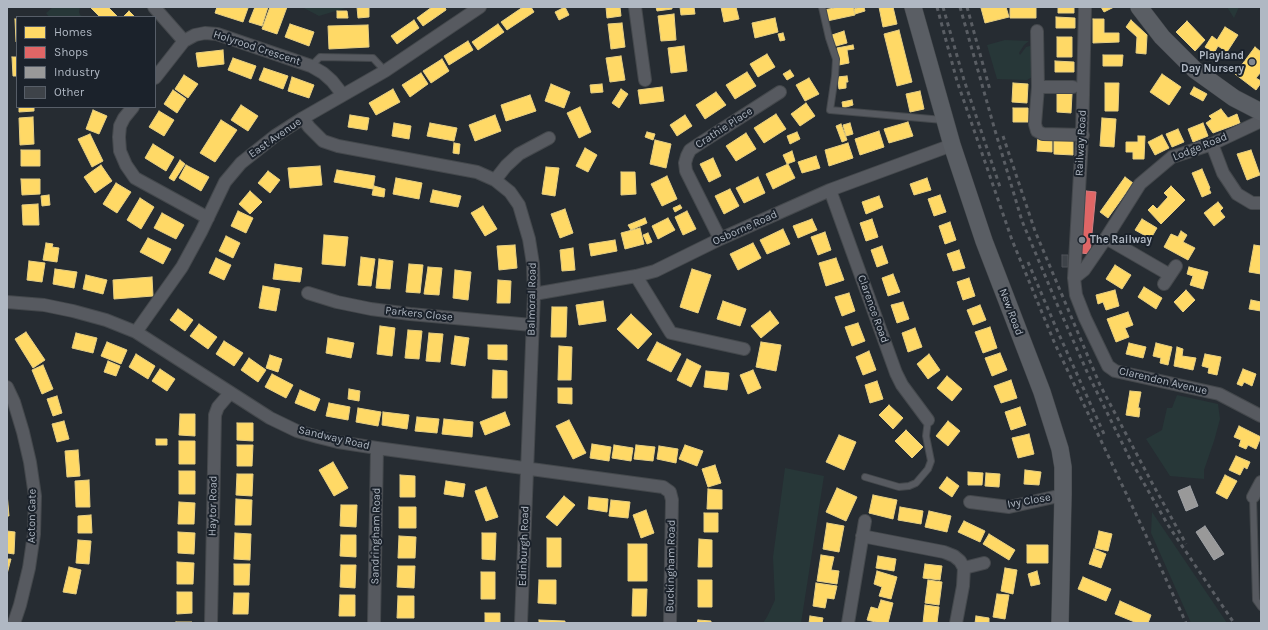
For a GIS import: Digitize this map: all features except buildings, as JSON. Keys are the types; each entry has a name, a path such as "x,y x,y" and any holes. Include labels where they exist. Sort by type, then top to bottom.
{"main road":[{"name":"New Road","path":"913,7 952,145 984,241 1042,392 1060,450 1063,468 1060,623"},
{"path":"1139,7 1162,36 1195,70 1234,98 1261,112"}],"street":[{"path":"154,7 184,41"},
{"name":"East Avenue","path":"136,332 182,267 225,182 241,163 275,136 303,118 385,71 480,7"},
{"path":"635,7 645,80"},
{"name":"Railway Road","path":"1074,278 1082,135 1085,7"},
{"path":"1037,31 1038,87 1035,124 1037,130 1043,134 1082,135"},
{"name":"Holyrood Crescent","path":"156,77 184,41 195,35 205,33 217,34 311,66 328,77 343,95"},
{"path":"1038,87 1073,87"},
{"name":"Crathie Place","path":"720,239 686,171 685,162 687,156 690,150 780,92"},
{"path":"132,108 120,126 120,151 126,165 135,178 208,218"},
{"name":"Balmoral Road","path":"303,118 309,127 323,141 338,146 477,172 495,180 510,192 519,205 529,239 534,264 527,469"},
{"name":"Lodge Road","path":"1074,278 1084,270 1140,184 1172,157 1212,144 1261,121"},
{"path":"495,180 506,166 519,154 549,138"},
{"path":"1212,144 1223,173 1236,194 1252,203 1261,204"},
{"name":"Osborne Road","path":"534,294 636,276 656,271 720,239 830,190 952,145"},
{"name":"Clarence Road","path":"830,190 896,373 902,385 928,420"},
{"path":"1106,238 1170,275"},
{"path":"636,276 671,334 744,349"},
{"name":"Clarendon Avenue","path":"1074,278 1076,296 1108,366 1115,370 1220,394 1261,416"},
{"name":"Parkers Close","path":"308,294 371,309 532,325"},
{"name":"Sandway Road","path":"7,302 44,305 73,311 106,320 136,332 270,418 297,431 338,442 377,448 663,487 670,492 672,510"},
{"name":"Acton Gate","path":"7,387 24,432 35,496 34,534 29,568 14,623"},
{"name":"Haytor Road","path":"210,623 215,415 218,407 230,393"},
{"name":"Sandringham Road","path":"374,623 377,448"},
{"name":"Edinburgh Road","path":"521,623 527,469"},
{"path":"1253,497 1261,482"},
{"name":"Ivy Close","path":"970,502 1009,507 1063,495"},
{"name":"Buckingham Road","path":"670,623 672,510"},
{"path":"848,623 865,522"},
{"path":"862,536 944,552 954,556 960,561 964,568 963,586 956,623"},
{"path":"964,568 984,563"}],"lane":[{"path":"822,7 829,38 836,59 830,110 945,120"},
{"path":"311,66 320,57 373,58 385,71"},
{"path":"865,477 899,487 909,486 916,482 928,469 931,461 926,436 928,420"},
{"path":"1253,497 1256,600 1261,607"}],"shaded area":[{"path":"51,7 80,7 79,12 82,16 48,16 46,13 52,8"},
{"path":"302,7 349,7 319,16"},
{"path":"1227,7 1239,7 1234,18"},
{"path":"1005,40 1029,41 1024,45 1019,53 1020,55 1026,47 1033,45 1032,77 1027,80 997,79 987,45"},
{"path":"1177,395 1218,404 1220,419 1204,470 1204,479 1170,476 1146,439 1162,430 1167,408 1172,408"},
{"path":"785,468 824,476 801,623 763,623 775,600 773,557"},
{"path":"1152,512 1227,623 1191,623 1151,533"}],"railway":[{"path":"937,7 957,81 1012,240 1055,344 1186,623"},
{"path":"943,7 964,80 1000,187"},
{"path":"960,7 1022,221 1088,374 1131,461 1168,525 1234,623"},
{"path":"967,7 990,90"},
{"path":"1003,136 1035,231 1100,385 1186,544"},
{"path":"1028,262 1104,434"}],"place":[{"name":"Playland Day Nursery","path":"1252,62"},
{"name":"The Railway","path":"1082,240"}]}
